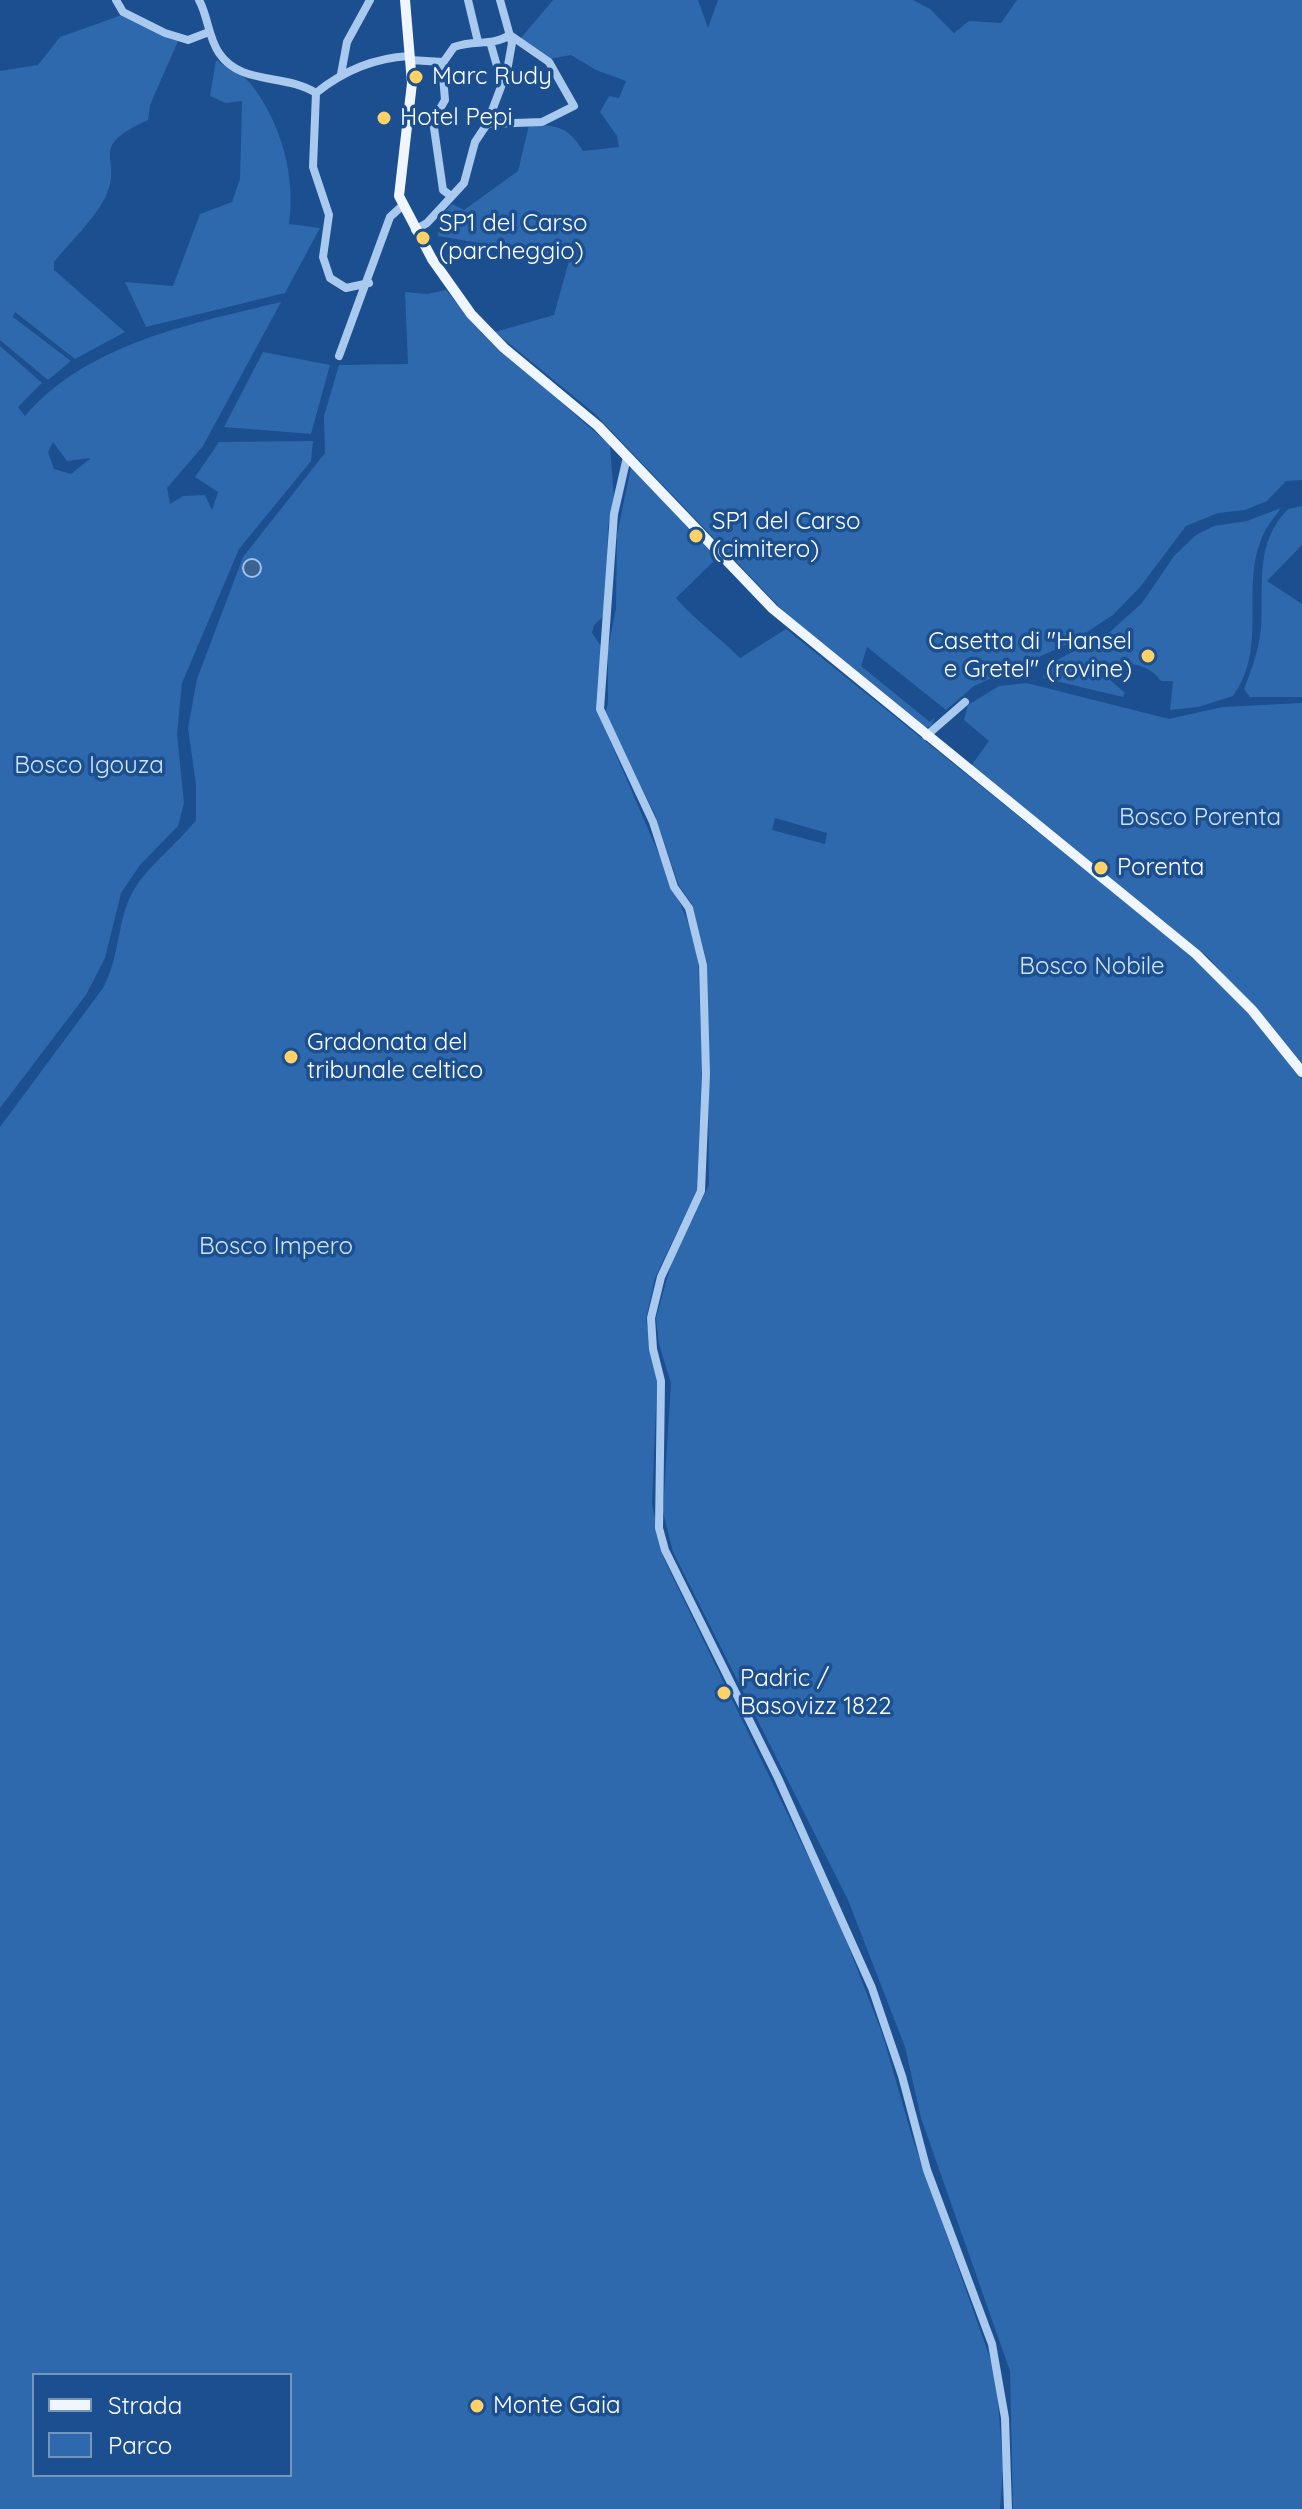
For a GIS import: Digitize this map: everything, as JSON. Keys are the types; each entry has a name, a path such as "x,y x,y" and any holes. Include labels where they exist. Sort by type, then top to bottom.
{"main road":[{"path":"405,0 412,92 398,189 402,206 415,230 471,314 504,348 598,426 773,609 926,736 1181,939 1252,1010 1302,1072"}],"street":[{"path":"116,0 123,12 165,33 188,40 209,32"},
{"path":"341,74 347,42 370,0"},
{"path":"468,0 478,42"},
{"path":"415,230 427,223 469,175 475,142 487,124 509,60 510,35 500,0"},
{"path":"202,2 209,32 218,52 239,72 298,83 316,93"},
{"path":"451,196 443,190 433,121 445,100 443,62 454,47 478,42 491,45 510,35"},
{"path":"487,124 542,122 574,106 549,62 510,35"},
{"path":"491,45 501,80"},
{"path":"316,93 341,74 389,58 443,62"},
{"path":"316,93 313,167 329,215 324,265 330,278 346,288 369,283"},
{"path":"339,356 369,283 390,217 402,206"},
{"path":"627,457 614,514 600,709 653,822 674,887 689,908 703,965 706,1074 701,1191 661,1277 651,1318 653,1349 661,1381 659,1528 665,1550 778,1778 872,1988 902,2076 927,2170 992,2344 1005,2418 1008,2509"},
{"path":"926,736 965,702"}],"green space":[{"path":"553,0 698,0 708,28 718,0 913,0 930,9 954,33 969,21 1001,23 1017,0 1302,0 1302,480 1286,481 1267,501 1245,510 1218,513 1186,526 1140,587 1113,615 1070,643 974,686 946,710 867,647 861,666 930,722 935,717 931,726 925,728 789,617 594,413 495,332 554,315 572,250 509,259 485,244 438,236 440,217 452,204 464,210 518,171 529,125 561,129 572,136 583,151 619,147 617,136 600,112 609,96 619,98 626,81 596,70 571,55 549,59 520,39"},
{"path":"122,15 178,41 150,105 148,120 128,130 111,147 110,184 105,198 54,262 54,270 125,332 75,359 15,312 13,317 71,361 48,380 0,340 0,71 38,65 60,37"},
{"path":"216,60 248,81 271,116 288,169 289,224 320,228 285,293 146,327 125,282 173,286 200,214 232,202 240,179 242,101 226,103 210,96"},
{"name":"Bosco Impero","path":"446,290 482,333 610,445 614,499 608,527 606,614 594,625 592,633 601,646 596,708 688,922 698,960 702,1063 697,1190 655,1278 646,1319 657,1382 652,1504 664,1559 836,1914 882,2033 913,2140 996,2375 1003,2468 1000,2509 0,2509 0,1127 103,988 112,966 126,908 136,886 196,820 196,785 188,728 197,679 243,557 325,453 324,416 339,365 408,364 405,292 427,294"},
{"name":"Bosco Igouza","path":"281,302 203,446 167,488 170,504 183,496 205,495 212,510 218,492 195,477 219,442 313,441 311,461 239,549 182,683 177,734 184,803 178,826 140,865 121,893 105,958 86,995 0,1108 0,346 42,383 18,407 25,416 50,391 79,370 110,354 177,328","holes":["53,442 67,461 91,458 71,474 54,469 48,452"]},
{"path":"263,352 330,365 311,434 224,427"},
{"name":"Bosco Nobile","path":"631,467 718,557 676,598 699,621 740,658 786,629 1191,955 1247,1011 1302,1079 1302,2509 1013,2509 1010,2371 921,2118 905,2047 848,1900 673,1552 663,1512 671,1383 659,1344 656,1318 672,1261 709,1185 707,962 692,904 679,886 655,815 605,713 608,704 608,650 616,608 617,535","holes":["775,818 827,833 825,844 772,830"]},
{"path":"1302,506 1302,545 1267,581 1302,604 1302,697 1250,697 1244,689 1260,636 1265,550 1277,522 1288,509"},
{"path":"1281,508 1265,531 1255,559 1249,658 1233,696 1198,707 1170,710 1173,681 1161,681 1148,669 1133,664 1101,672 1125,693 1123,697 1043,678 1046,666 1110,632 1142,603 1174,556 1196,535 1214,526 1247,521"},
{"name":"Bosco Porenta","path":"1027,683 1169,719 1222,707 1302,703 1302,1065 1209,958 971,766 989,741 964,720 968,705 999,686"}],"shaded area":[{"path":"252,559 261,568 252,577 243,568"}],"place":[{"name":"Marc Rudy","path":"416,77"},
{"name":"Hotel Pepi","path":"384,118"},
{"name":"SP1 del Carso (parcheggio)","path":"423,238"},
{"name":"SP1 del Carso (cimitero)","path":"696,536"},
{"name":"Casetta di \"Hansel e Gretel\" (rovine)","path":"1148,656"},
{"name":"Porenta","path":"1101,868"},
{"name":"Gradonata del tribunale celtico","path":"291,1057"},
{"name":"Padric / Basovizz 1822","path":"724,1693"},
{"name":"Monte Gaia","path":"477,2406"}]}
